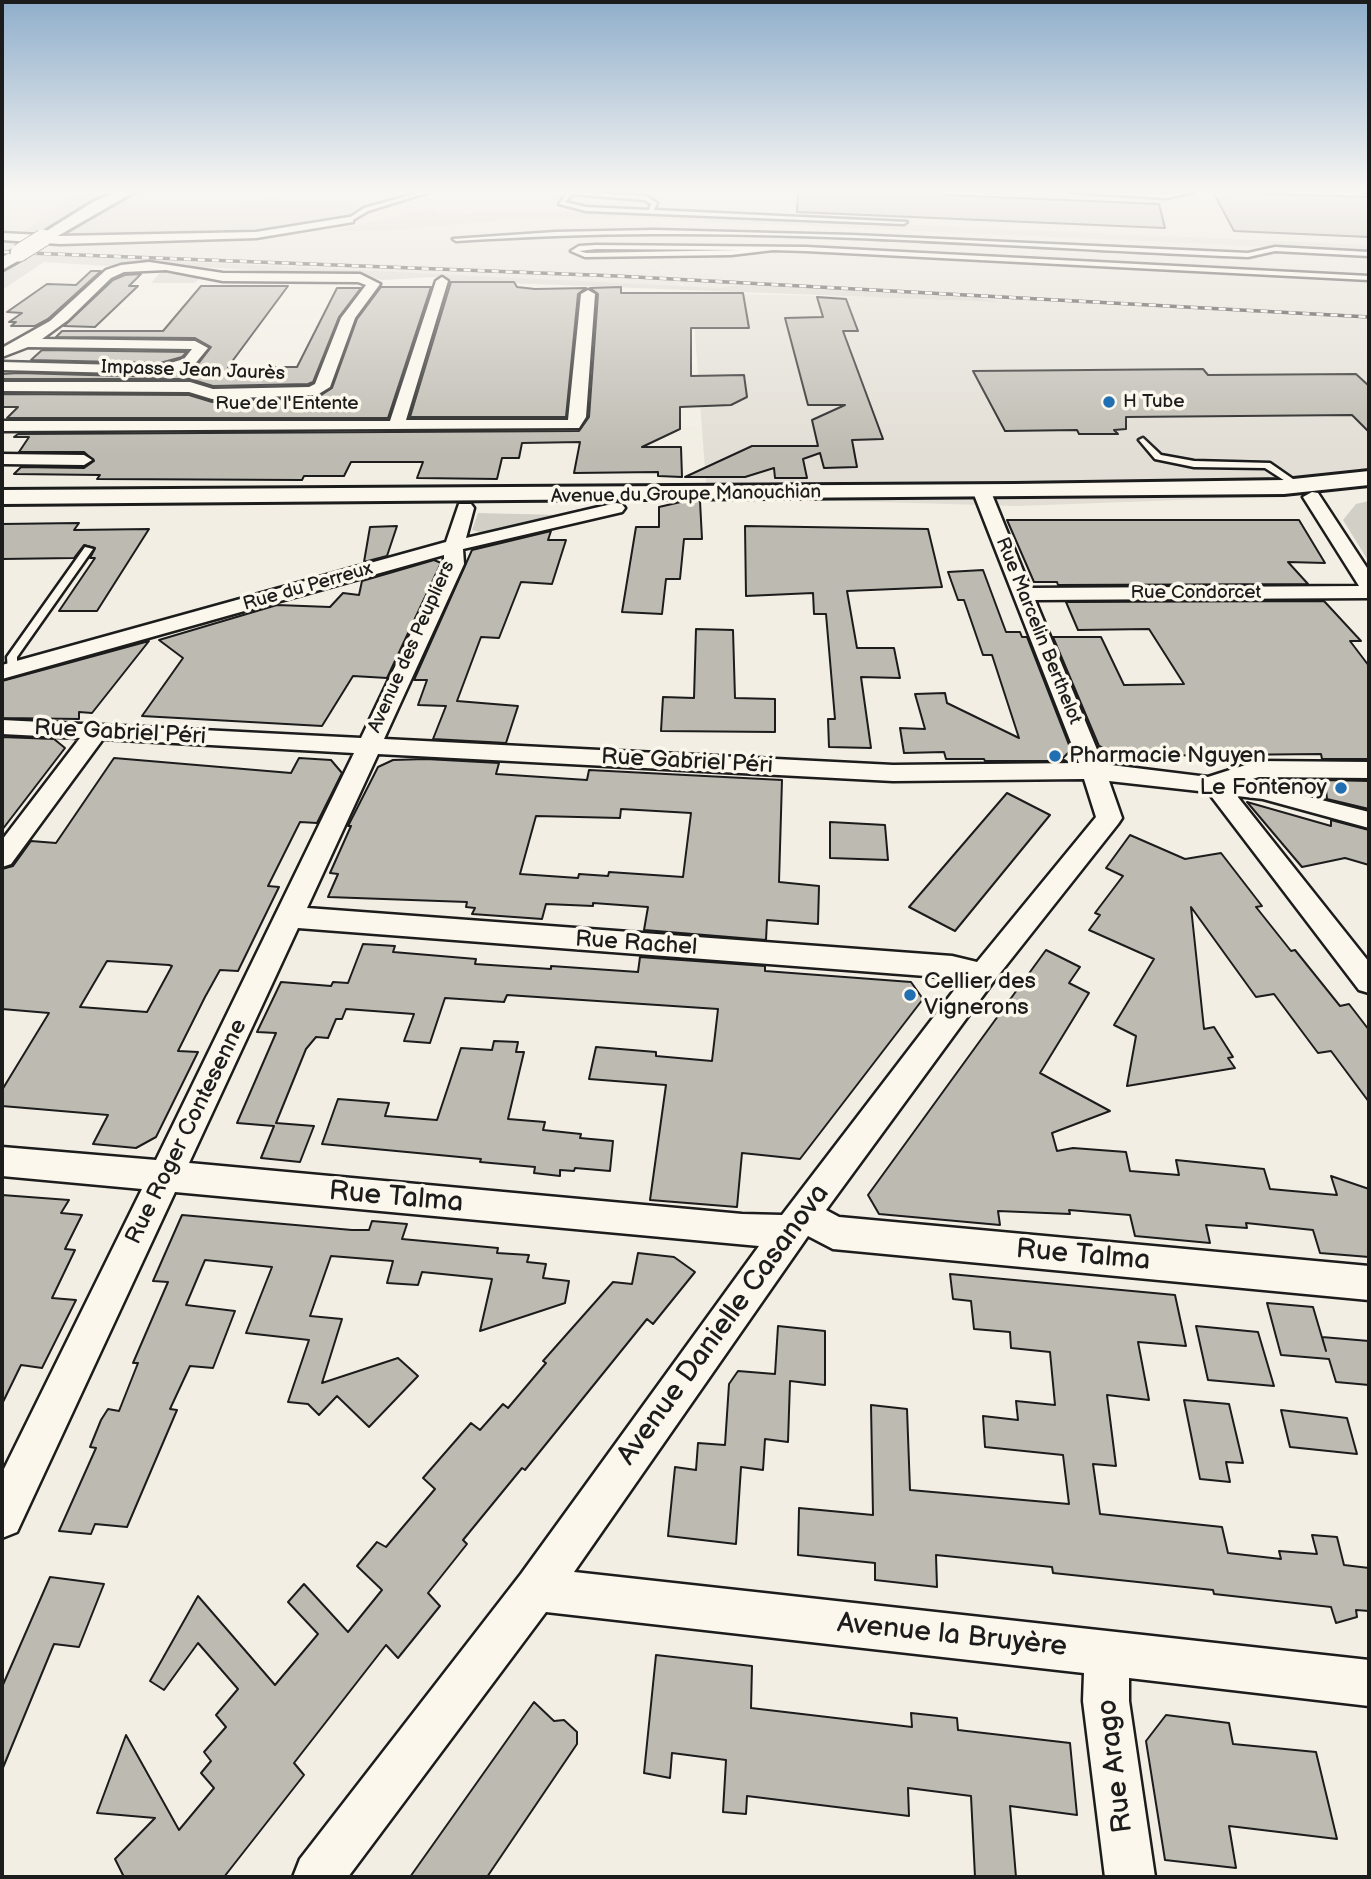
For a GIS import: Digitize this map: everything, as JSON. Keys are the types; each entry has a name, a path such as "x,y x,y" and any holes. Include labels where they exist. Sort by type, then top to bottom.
{"street":[{"path":"2,353 29,343 50,330 104,280"},
{"path":"174,368 186,381 308,382 325,378 328,363 359,297 374,284 371,281 322,280"},
{"path":"397,424 442,281"},
{"name":"Rue de l'Entente","path":"2,426 573,425 578,417 588,295"},
{"path":"2,366 174,368 189,362 201,348 195,345 29,343"},
{"name":"Impasse Jean Jaurès","path":"2,387 190,387 212,394 302,393 322,387 325,378"},
{"path":"2,459 84,460"},
{"name":"Avenue du Groupe Manouchian","path":"1306,491 1369,478"},
{"name":"Avenue du Groupe Manouchian","path":"2,509 616,508 1369,490"},
{"path":"1306,491 1369,586"},
{"name":"Avenue du Groupe Manouchian","path":"2,497 985,499"},
{"name":"Rue Marcelin Berthelot","path":"985,499 1094,771"},
{"name":"Avenue des Peupliers","path":"368,744 454,564 454,546 465,508"},
{"name":"Rue du Perreux","path":"7,671 454,546 616,508"},
{"name":"Rue Condorcet","path":"1023,594 1369,592"},
{"name":"Rue Gabriel Péri","path":"2,727 893,773 1094,771 1214,783 1258,769 1369,770"},
{"path":"2,858 97,732"},
{"name":"Rue Roger Contesenne","path":"2,1517 289,918 368,744"},
{"name":"Avenue Danielle Casanova","path":"318,1877 536,1589 796,1223 983,974 1109,818 1094,771"},
{"path":"1214,783 1263,791 1369,820"},
{"path":"1214,783 1369,982"},
{"name":"Rue Rachel","path":"289,918 952,967 983,974"},
{"name":"Rue Talma","path":"2,1160 742,1230 796,1223 833,1233 1369,1283"},
{"name":"Avenue la Bruyère","path":"536,1589 1369,1683"},
{"name":"Rue Arago","path":"1107,1654 1106,1701 1130,1877"}],"lane":[{"path":"1143,440 1158,457 1194,464 1267,465 1306,491"},
{"path":"7,671 12,657 88,549"}],"shaded area":[{"path":"2,280 17,280 2,290"},
{"path":"154,280 198,280 195,283 151,283"},
{"path":"447,280 552,280 721,288 742,285 969,296 1002,302"},
{"path":"509,280 674,280 688,290"},
{"path":"675,280 1369,280 1369,485 1263,497 1017,506 707,497 692,293 875,297 690,290"},
{"path":"1369,501 1369,562 1343,520 1356,504"},
{"path":"478,513 561,515 484,533 472,530"}],"building":[{"path":"82,280 91,280 48,319 35,326 11,326 16,322 9,322 22,313 7,312 47,284 76,285"},
{"path":"113,280 135,280 129,286 138,286 95,327 64,326"},
{"path":"451,282 514,282 517,287 535,289 586,288 578,294 566,417 410,417"},
{"path":"201,286 288,286 228,367 297,367 337,288 361,288 339,317 313,382 308,384 213,386 190,379 2,379 2,374 18,373 161,377 195,368 211,347 195,338 56,337 62,331 163,331"},
{"path":"381,287 431,287 388,418 7,418 18,407 2,407 2,394 189,395 212,402 318,397 332,388 357,319"},
{"path":"621,287 621,293 743,293 749,328 691,328 691,376 744,375 747,397 731,405 680,407 680,429 642,447 681,447 682,477 658,476 658,472 574,473 580,442 522,443 519,458 502,458 497,479 417,478 423,462 351,462 344,476 304,476 302,480 97,479 100,475 14,474 21,467 84,468 94,461 84,452 19,452 29,437 14,437 18,434 579,431 589,417 598,294 590,288"},
{"path":"817,297 846,299 858,331 843,331 883,439 852,440 857,467 824,468 820,453 803,459 807,478 775,478 774,468 745,477 685,477 752,446 818,446 812,420 845,405 808,405 785,318 823,317"},
{"path":"42,350 187,352 182,357 160,363 31,360"},
{"name":"H Tube","path":"1203,369 1208,375 1356,374 1369,386 1369,432 1352,415 1126,417 1126,429 1114,430 1118,434 1079,434 1077,430 1005,431 973,371"},
{"path":"685,501 700,501 702,539 684,539 680,579 666,579 662,614 622,612 636,527 659,527 659,507"},
{"path":"1007,520 1299,520 1325,563 1288,562 1308,584 1058,585 1057,582 1034,582"},
{"path":"79,523 74,530 149,529 97,611 59,611 95,558 90,558 95,548 84,545 74,558 2,559 2,524"},
{"path":"397,526 387,556 364,562 370,527"},
{"path":"745,526 928,529 942,587 847,591 857,648 894,648 900,678 861,677 871,748 829,747 828,719 835,719 826,614 814,614 813,593 746,596"},
{"path":"551,531 548,540 566,540 552,584 521,582 499,638 481,637 457,701 518,706 506,743 433,739 446,706 418,705 427,680 414,680 472,550"},
{"path":"434,560 441,563 387,678 353,676 322,726 142,716 183,658 159,640 277,605 330,607 343,593 359,595 362,581"},
{"path":"983,570 1006,632 1020,632 1022,637 1027,637 1071,750 1062,759 1066,761 985,761 946,759 944,752 904,753 900,728 925,729 915,694 945,693 947,703 1019,738 992,655 983,655 964,600 958,600 948,572"},
{"path":"1324,601 1361,641 1350,641 1369,666 1369,759 1322,759 1321,754 1120,756 1099,746 1053,637 1101,637 1124,685 1184,684 1149,629 1078,630 1066,602"},
{"path":"696,629 733,630 735,698 775,699 775,732 661,731 663,697 694,698"},
{"path":"149,641 92,713 79,712 79,719 2,718 2,681"},
{"path":"2,737 54,739 65,748 2,830"},
{"path":"114,758 291,773 299,758 331,760 342,773 317,823 300,822 268,886 279,887 238,971 220,970 178,1051 198,1052 156,1137 136,1148 93,1144 108,1115 2,1106 2,1090 49,1013 2,1009 2,869 13,866 31,841 56,843","holes":["107,961 172,966 147,1012 80,1007"]},
{"path":"393,760 499,763 496,774 587,780 589,770 782,780 779,882 819,886 818,924 767,920 766,940 644,930 648,907 593,903 593,906 546,904 542,919 472,914 475,908 466,907 467,902 328,897 338,874 330,873 351,826 348,826 378,767","holes":["621,809 691,813 683,877 609,872 608,876 579,874 578,878 520,874 536,816 620,818"]},
{"path":"1325,780 1369,781 1369,809 1327,799"},
{"path":"1007,793 1050,815 955,931 909,907"},
{"path":"1247,802 1331,826 1331,820 1369,830 1369,865 1345,858 1302,867"},
{"path":"830,822 885,825 888,860 830,858"},
{"path":"1130,835 1185,859 1221,853 1262,906 1256,907 1291,951 1295,950 1340,1006 1349,1004 1369,1030 1369,1102 1331,1051 1318,1053 1274,994 1256,997 1191,907 1204,1029 1214,1027 1233,1057 1228,1058 1235,1068 1127,1086 1136,1036 1114,1025 1154,959 1089,930 1100,915 1095,913 1123,876 1106,868"},
{"path":"363,944 395,946 393,952 476,959 475,964 551,969 551,966 638,972 640,957 765,966 765,971 911,982 923,999 800,1159 742,1153 737,1207 650,1200 666,1085 589,1079 596,1047 656,1052 656,1056 712,1061 718,1009 507,995 504,1002 445,998 430,1043 404,1041 414,1014 346,1009 342,1019 336,1019 328,1038 316,1037 306,1049 276,1123 314,1126 300,1162 261,1158 274,1126 237,1123 276,1033 257,1032 281,982 331,986 333,982 348,983"},
{"path":"1046,950 1080,967 1069,983 1089,993 1040,1073 1110,1111 1052,1133 1057,1151 1073,1148 1126,1152 1130,1171 1179,1175 1176,1160 1264,1169 1270,1189 1337,1195 1331,1176 1369,1189 1369,1257 1320,1253 1313,1230 1246,1223 1247,1228 1206,1225 1210,1243 1135,1236 1130,1215 1069,1210 1070,1214 998,1211 1000,1225 879,1214 868,1195"},
{"path":"494,1041 518,1042 516,1052 524,1052 508,1119 545,1122 543,1130 581,1134 580,1138 613,1141 610,1171 575,1168 574,1171 560,1170 560,1176 534,1173 535,1167 480,1162 481,1159 322,1144 338,1099 389,1103 385,1116 437,1120 461,1048 492,1050"},
{"path":"2,1195 69,1200 61,1213 82,1215 65,1249 75,1250 52,1298 76,1300 42,1368 21,1365 2,1404"},
{"path":"182,1215 352,1230 369,1230 372,1221 407,1224 402,1239 498,1248 497,1253 529,1255 527,1262 546,1264 543,1278 569,1281 565,1303 480,1331 492,1279 422,1272 418,1285 387,1283 393,1261 331,1256 310,1316 342,1319 322,1383 398,1358 418,1376 369,1427 337,1396 319,1415 308,1404 288,1402 309,1340 246,1333 272,1267 205,1260 186,1305 235,1311 213,1368 190,1366 170,1409 177,1410 127,1527 95,1524 91,1534 59,1531 96,1448 90,1447 101,1420 108,1409 119,1411 138,1363 133,1363 168,1282 153,1281"},
{"path":"638,1253 674,1257 695,1272 653,1324 647,1319 525,1470 522,1468 463,1540 467,1544 428,1593 440,1606 398,1658 386,1645 294,1763 304,1775 224,1877 124,1877 115,1859 155,1818 97,1813 126,1735 179,1830 214,1788 201,1773 211,1761 204,1752 226,1727 216,1715 238,1689 198,1643 164,1690 150,1681 198,1596 275,1685 318,1634 288,1602 304,1584 348,1632 382,1590 357,1566 377,1542 386,1547 435,1489 423,1478 471,1423 480,1430 503,1404 508,1408 546,1363 543,1361 613,1282 632,1284"},
{"path":"950,1274 1175,1295 1186,1346 1138,1342 1149,1400 1107,1395 1116,1466 1093,1464 1100,1514 1222,1527 1228,1553 1281,1559 1279,1551 1317,1554 1312,1535 1337,1537 1344,1565 1369,1568 1369,1611 1356,1610 1357,1617 1336,1623 1331,1607 1214,1594 1213,1590 1053,1573 1052,1567 936,1555 937,1587 875,1580 875,1563 798,1555 799,1508 873,1515 871,1405 907,1409 910,1490 1069,1504 1063,1455 985,1447 983,1416 1018,1420 1016,1401 1055,1405 1050,1352 1011,1348 1010,1332 974,1329 971,1301 953,1299"},
{"path":"1267,1303 1313,1307 1326,1351 1322,1337 1369,1341 1369,1385 1336,1382 1329,1359 1281,1355"},
{"path":"778,1326 825,1331 825,1385 790,1381 788,1442 765,1439 763,1470 741,1467 736,1544 668,1536 675,1467 696,1470 698,1443 725,1445 729,1384 738,1371 775,1374"},
{"path":"1196,1326 1258,1332 1274,1386 1208,1380"},
{"path":"1184,1400 1229,1404 1243,1463 1226,1462 1230,1482 1200,1479"},
{"path":"1281,1410 1347,1418 1357,1454 1290,1447"},
{"path":"50,1577 104,1584 79,1647 54,1644 2,1770 2,1687"},
{"path":"656,1655 752,1666 751,1708 912,1727 911,1713 957,1718 958,1730 1070,1743 1077,1815 1010,1806 1016,1877 975,1877 971,1796 908,1788 909,1816 747,1796 746,1814 723,1812 726,1760 672,1753 670,1778 644,1773"},
{"path":"534,1702 554,1721 564,1720 577,1732 577,1744 487,1877 410,1877"},
{"path":"1166,1715 1229,1723 1233,1744 1316,1752 1337,1839 1229,1826 1236,1868 1165,1860 1146,1741"}],"railway":[{"path":"685,280 1369,317"}],"place":[{"name":"H Tube","path":"1109,402"},
{"name":"Pharmacie Nguyen","path":"1055,756"},
{"name":"Le Fontenoy","path":"1341,788"},
{"name":"Cellier des Vignerons","path":"910,995"}]}
